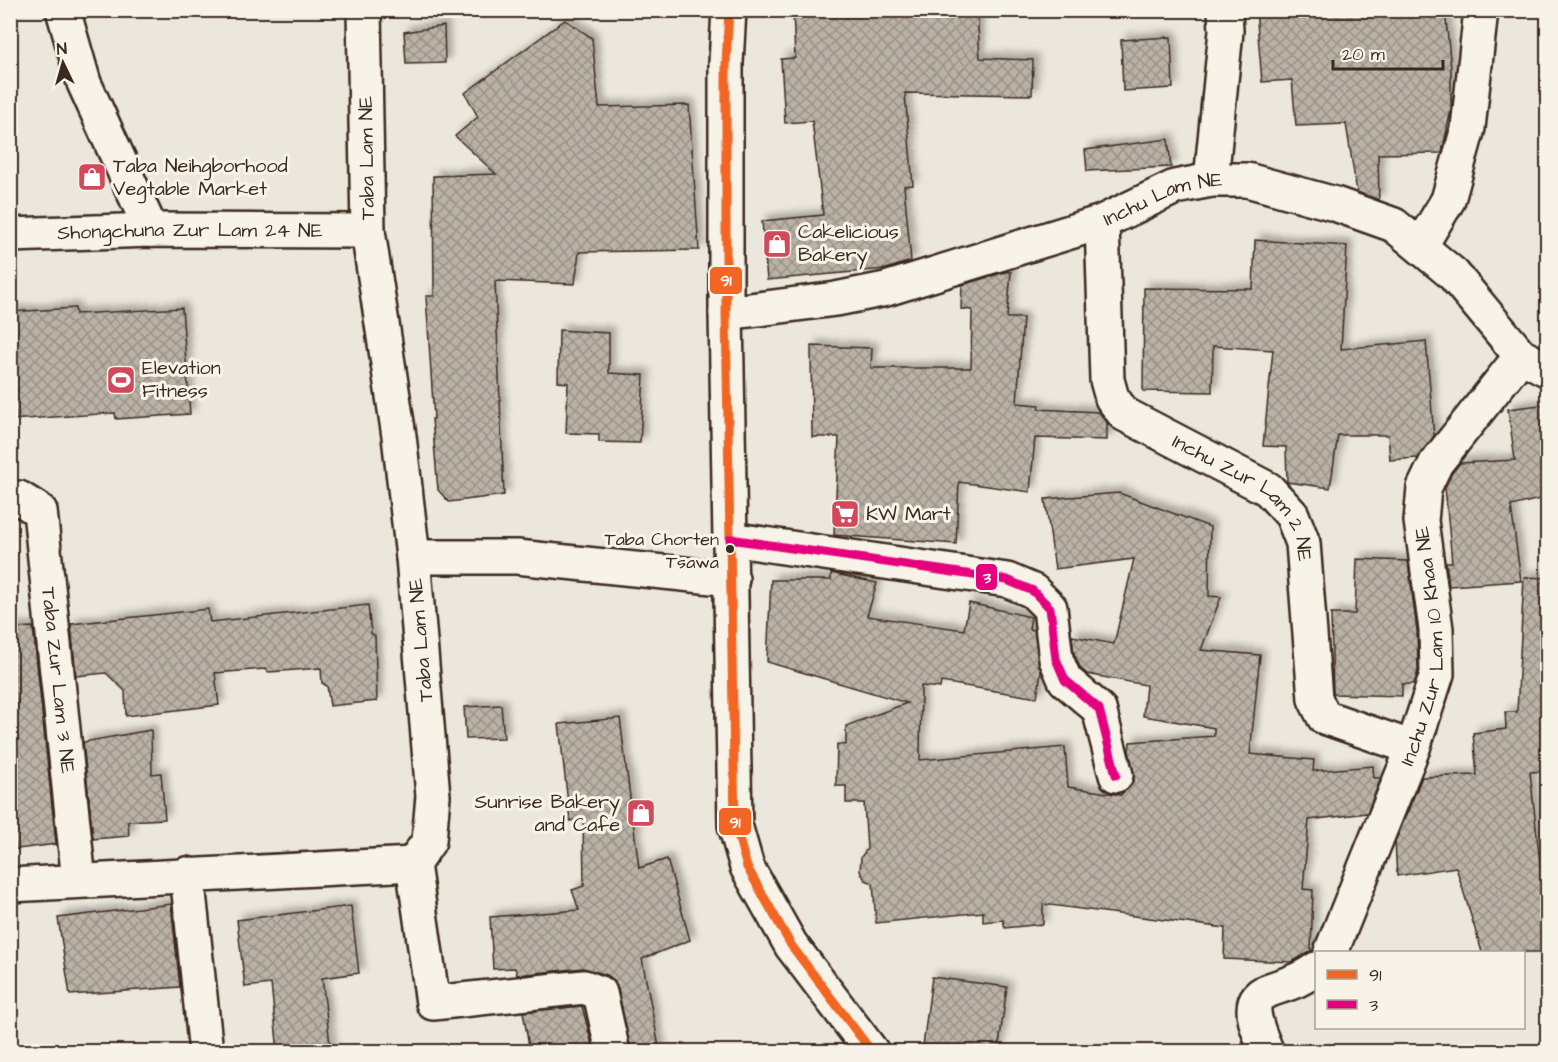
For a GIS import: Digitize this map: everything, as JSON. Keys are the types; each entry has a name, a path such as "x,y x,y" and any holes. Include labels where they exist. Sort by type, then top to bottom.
{"street":[{"path":"63,10 84,83 151,230"},
{"name":"Taba Lam NE","path":"364,10 368,231 399,436 413,557 423,646 433,796 429,841 413,864"},
{"path":"729,10 726,63 726,313 735,825 747,867 791,945 872,1052"},
{"path":"1211,180 1226,31 1225,10"},
{"path":"1421,245 1448,200 1468,128 1481,10"},
{"name":"Inchu Lam NE","path":"726,313 836,299 886,289 1102,222 1175,187 1211,180 1247,180 1335,204 1394,225 1421,245 1452,274 1534,363"},
{"name":"Inchu Zur Lam 2 NE","path":"1102,222 1105,358 1112,398 1124,414 1145,422 1268,489 1292,515 1303,543 1315,699 1324,717 1413,748"},
{"name":"Shongchuna Zur Lam 24 NE","path":"10,235 151,230 368,231"},
{"name":"Inchu Zur Lam 10 Khaa NE","path":"1331,951 1413,748 1437,675 1436,629 1421,520 1424,488 1436,463 1534,363"},
{"name":"Taba Zur Lam 3 NE","path":"10,499 19,498 40,511 79,881"},
{"path":"730,539 1007,580 1033,591 1050,608 1056,660 1065,680 1099,709 1116,775"},
{"path":"413,557 517,557 732,579"},
{"path":"10,885 413,864 432,1003 584,987 600,993 613,1052"},
{"path":"187,874 206,1052"},
{"path":"1267,1052 1254,1022 1254,1006 1263,991 1309,975 1315,970"}],"building":[{"path":"793,10 977,10 980,58 1033,60 1032,95 905,93 913,185 904,186 911,261 886,269 767,280 762,221 823,215 812,121 785,123 781,59 795,58"},
{"path":"1256,10 1445,10 1451,68 1451,110 1442,153 1378,154 1379,200 1357,192 1346,124 1296,126 1292,80 1262,82"},
{"path":"565,20 592,38 599,107 689,105 699,250 579,252 575,284 495,281 504,495 449,502 438,490 432,419 434,419 426,296 434,296 433,176 496,174 455,136 478,117 465,93"},
{"path":"444,26 445,63 406,64 404,32"},
{"path":"1171,37 1173,88 1123,91 1121,40"},
{"path":"1168,139 1171,167 1087,171 1085,150"},
{"path":"1255,240 1347,246 1341,349 1426,341 1434,436 1418,458 1390,460 1388,435 1338,435 1330,488 1287,482 1286,447 1263,446 1273,350 1213,346 1212,392 1143,391 1144,288 1253,289"},
{"path":"1011,272 1007,318 1023,318 1017,403 1039,405 1038,409 1099,412 1107,422 1107,440 1035,438 1030,492 959,482 956,544 834,535 839,437 812,437 811,346 872,348 871,368 971,368 972,310 961,309 962,285"},
{"path":"75,308 76,314 182,308 190,414 116,419 115,413 10,420 10,312"},
{"path":"559,330 609,333 609,373 644,375 640,443 599,442 599,434 566,433 568,383 558,382"},
{"path":"1548,404 1548,497 1511,506 1521,581 1449,586 1446,562 1452,562 1445,487 1452,473 1460,463 1515,460 1508,409"},
{"path":"1119,493 1210,527 1209,596 1221,597 1201,650 1260,655 1250,754 1314,760 1313,771 1373,766 1374,778 1381,778 1367,813 1309,820 1303,889 1313,890 1311,951 1292,962 1224,959 1225,928 1043,904 1043,924 1005,928 1003,920 983,922 983,912 876,923 873,883 865,880 860,871 861,857 867,849 864,803 846,803 846,786 836,786 837,744 846,745 846,726 907,703 767,662 771,580 831,580 831,573 877,583 867,616 964,630 969,603 1031,617 1029,629 1034,630 1041,672 1037,698 941,682 940,688 921,686 920,760 1065,747 1068,787 1121,795 1134,779 1129,750 1130,742 1214,736 1214,728 1143,716 1146,685 1087,674 1081,669 1074,654 1072,636 1114,644 1134,559 1055,569 1045,499"},
{"path":"1357,559 1408,561 1417,631 1418,671 1414,684 1402,684 1402,696 1333,694 1331,614 1355,614"},
{"path":"1524,577 1548,578 1548,771 1530,772 1542,881 1548,879 1548,952 1482,951 1456,867 1397,876 1395,842 1422,777 1477,775 1473,733 1506,729 1505,712 1517,712"},
{"path":"368,605 371,633 375,636 377,701 330,706 327,686 322,683 321,668 269,672 265,669 215,673 219,705 126,716 125,691 106,673 76,676 71,624 208,609 210,622"},
{"path":"33,627 56,844 10,850 10,628"},
{"path":"501,705 504,738 466,739 464,707"},
{"path":"620,718 639,868 667,859 690,940 642,959 660,1052 631,1052 618,989 614,980 607,975 583,968 517,975 515,968 493,969 490,917 579,910 572,890 584,886 583,819 570,821 559,724"},
{"path":"151,730 152,774 161,773 165,819 128,821 129,836 93,839 83,742"},
{"path":"171,904 180,987 70,995 58,918"},
{"path":"351,906 359,973 322,978 331,1052 278,1052 271,984 245,987 237,920"},
{"path":"932,977 1007,987 998,1052 970,1052 923,1046"},
{"path":"582,1006 594,1052 530,1052 523,1012"}],"transit line":[{"name":"91","path":"729,10 726,63 726,313 735,825 747,867 791,945 872,1052"},
{"name":"3","path":"730,539 1007,580 1033,591 1050,608 1056,659 1065,680 1099,709 1116,775"}],"place":[{"name":"Taba Neihgborhood Vegtable Market","path":"92,177"},
{"name":"Cakelicious Bakery","path":"777,244"},
{"name":"Elevation Fitness","path":"121,380"},
{"name":"KW Mart","path":"845,514"},
{"name":"Taba Chorten Tsawa","path":"730,549"},
{"name":"Sunrise Bakery and Cafe","path":"641,813"}]}
